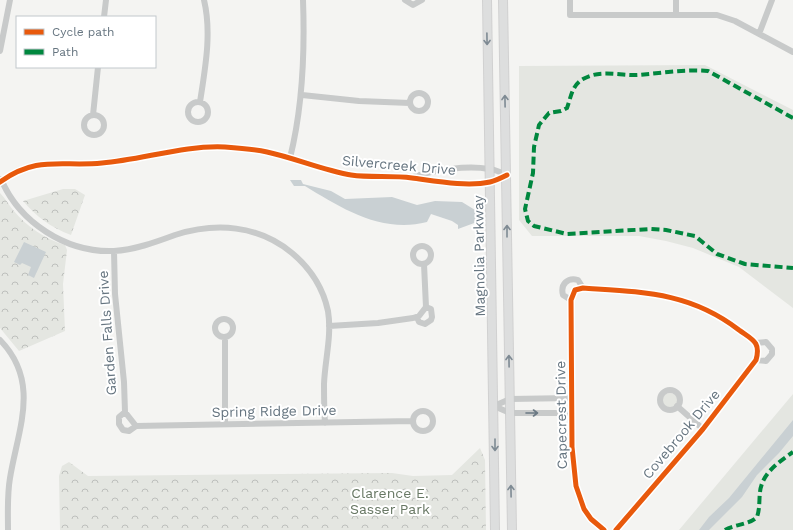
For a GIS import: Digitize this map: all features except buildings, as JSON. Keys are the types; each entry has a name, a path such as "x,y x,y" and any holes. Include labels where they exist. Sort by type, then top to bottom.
{"main road":[{"name":"Magnolia Parkway","path":"486,0 495,530"},
{"name":"Magnolia Parkway","path":"503,0 512,530"}],"street":[{"path":"0,51 10,0"},
{"path":"104,16 106,0"},
{"path":"200,102 206,69 207,44 204,0"},
{"path":"290,158 302,95 304,69 303,0"},
{"path":"405,0 413,5 422,0"},
{"path":"570,0 570,15 676,14 724,17 735,21 793,52"},
{"path":"676,0 676,14"},
{"path":"759,34 772,0"},
{"path":"94,115 98,68"},
{"path":"302,95 359,101 410,102"},
{"name":"Silvercreek Drive","path":"0,180 16,172 37,165 53,162 111,163 206,148 243,149 290,158 311,166 353,176 411,178 443,183 490,182 507,175"},
{"name":"Silvercreek Drive","path":"411,178 430,172 490,169 507,175"},
{"path":"0,180 9,195 36,226 74,245 114,251 156,242 198,229 232,227 261,234 286,249 309,270 318,285 325,302 330,326 324,383 324,423"},
{"name":"Garden Falls Drive","path":"114,251 116,301 124,382 125,412 136,426 129,431 123,430 119,424 119,417 125,412"},
{"path":"330,326 378,323 417,317 426,307 424,264"},
{"path":"571,300 563,295 562,290 565,282 569,279 578,280 583,288 672,296 698,306 720,317 756,343 766,342 772,349 772,354 766,361 756,360"},
{"name":"Capecrest Drive","path":"583,288 575,290 571,300 572,447 576,488 584,509 591,519 604,530"},
{"path":"417,317 419,322 425,324 431,320 431,309 426,307"},
{"path":"225,337 225,424"},
{"path":"0,340 10,351 17,366 25,398 23,421 9,489 8,530"},
{"name":"Covebrook Drive","path":"616,530 703,429 756,360 759,351 756,343"},
{"path":"494,406 510,399 572,398"},
{"path":"494,406 510,413 572,412"},
{"path":"677,406 703,429"},
{"name":"Spring Ridge Drive","path":"136,426 413,421"}],"green space":[{"path":"705,65 793,110 793,308 739,267 693,248 639,236 532,236 519,220 519,66"},
{"path":"63,189 75,189 85,195 71,235 44,221 23,201"},
{"path":"0,193 24,221 43,236 65,245 67,250 63,284 65,331 19,351 0,328"},
{"path":"670,393 676,396 679,402 676,408 670,411 664,408 661,402 664,396"},
{"path":"793,394 793,530 679,530"},
{"name":"Clarence E. Sasser Park","path":"480,448 485,460 486,530 60,530 59,476 62,466 69,462 88,476 392,473 413,476 452,475"}],"shaded area":[{"path":"290,180 301,180 303,184 331,191 345,199 392,197 417,205 435,201 462,202 475,210 477,222 458,229 458,225 452,221 431,214 427,222 410,225 394,225 378,222 363,217 333,203 305,186 294,186"},
{"path":"24,242 46,252 34,278 28,275 31,267 22,263 20,265 14,262"},
{"path":"793,420 793,436 779,453 757,475 742,497 709,530 699,530 709,517 729,498"}],"marked path":[{"path":"793,118 708,71 682,71 638,75 597,74 590,76 583,79 576,85 567,108 561,111 549,113 539,125 534,147 533,173 525,209 528,221 534,226 567,234 650,229 666,230 695,236 717,254 745,264 793,268"},
{"path":"725,530 750,522 757,517 761,485 764,479 772,469 793,452"}],"cycle path":[{"path":"0,182 26,168 38,165 102,163 178,150 209,147 230,147 262,151 288,157 330,170 359,176 404,177 471,184 492,182 507,175"},
{"path":"604,530 591,519 584,509 576,486 572,447 571,300 575,290 583,288 645,293 684,301 721,317 752,339 757,345 756,360 703,429 616,530"}]}
